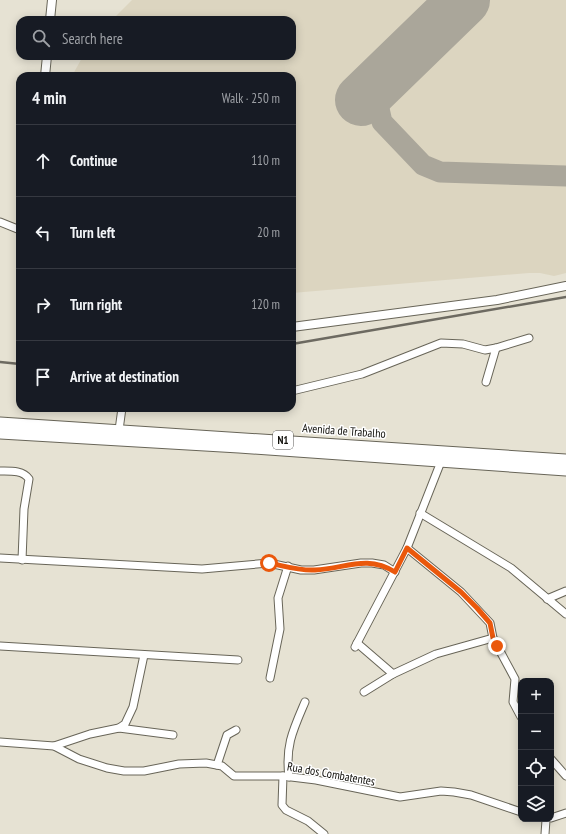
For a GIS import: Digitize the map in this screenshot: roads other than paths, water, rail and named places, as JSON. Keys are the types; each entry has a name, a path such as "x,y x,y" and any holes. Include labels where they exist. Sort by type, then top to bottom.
{"highway":[{"name":"Avenida de Trabalho","path":"0,423 15,429 443,456 566,460"},
{"name":"Avenida de Trabalho","path":"0,433 15,429 119,430 254,443"},
{"name":"Avenida de Trabalho","path":"443,456 566,470"}],"street":[{"path":"50,16 52,0"},
{"path":"45,72 46,60"},
{"path":"0,222 16,228"},
{"path":"296,326 496,300 566,286"},
{"path":"296,390 362,374 441,343 463,344 485,350 529,338"},
{"path":"486,382 496,348"},
{"path":"119,430 121,412"},
{"path":"393,674 356,645 407,548 443,456"},
{"path":"0,471 19,472 26,474 29,479 24,509 22,560"},
{"path":"420,513 511,568 566,614"},
{"path":"407,548 461,592 490,623 493,638 515,679 514,702 520,714"},
{"path":"0,558 202,569 262,563 288,566 301,570 314,570 361,563 372,563 384,565 395,572"},
{"path":"270,678 280,629 278,598 288,566"},
{"path":"547,599 566,591"},
{"path":"364,692 393,674 436,654 493,638"},
{"path":"0,646 238,660"},
{"path":"0,742 54,746 90,734 118,728 125,724 133,707 144,655"},
{"path":"305,702 290,738 282,805 286,810 308,821 324,834"},
{"path":"118,728 172,735"},
{"path":"54,746 79,759 107,768 124,771 144,771 179,764 217,765 227,735 236,730"},
{"path":"554,762 566,776"},
{"name":"Rua dos Combatentes","path":"217,765 222,766 234,776 286,777 316,780 400,797 441,791 454,792 471,795 518,811"},
{"path":"554,817 566,813"},
{"path":"545,834 547,822"}],"railway":[{"path":"296,343 566,297"},
{"path":"0,362 16,364"}]}
